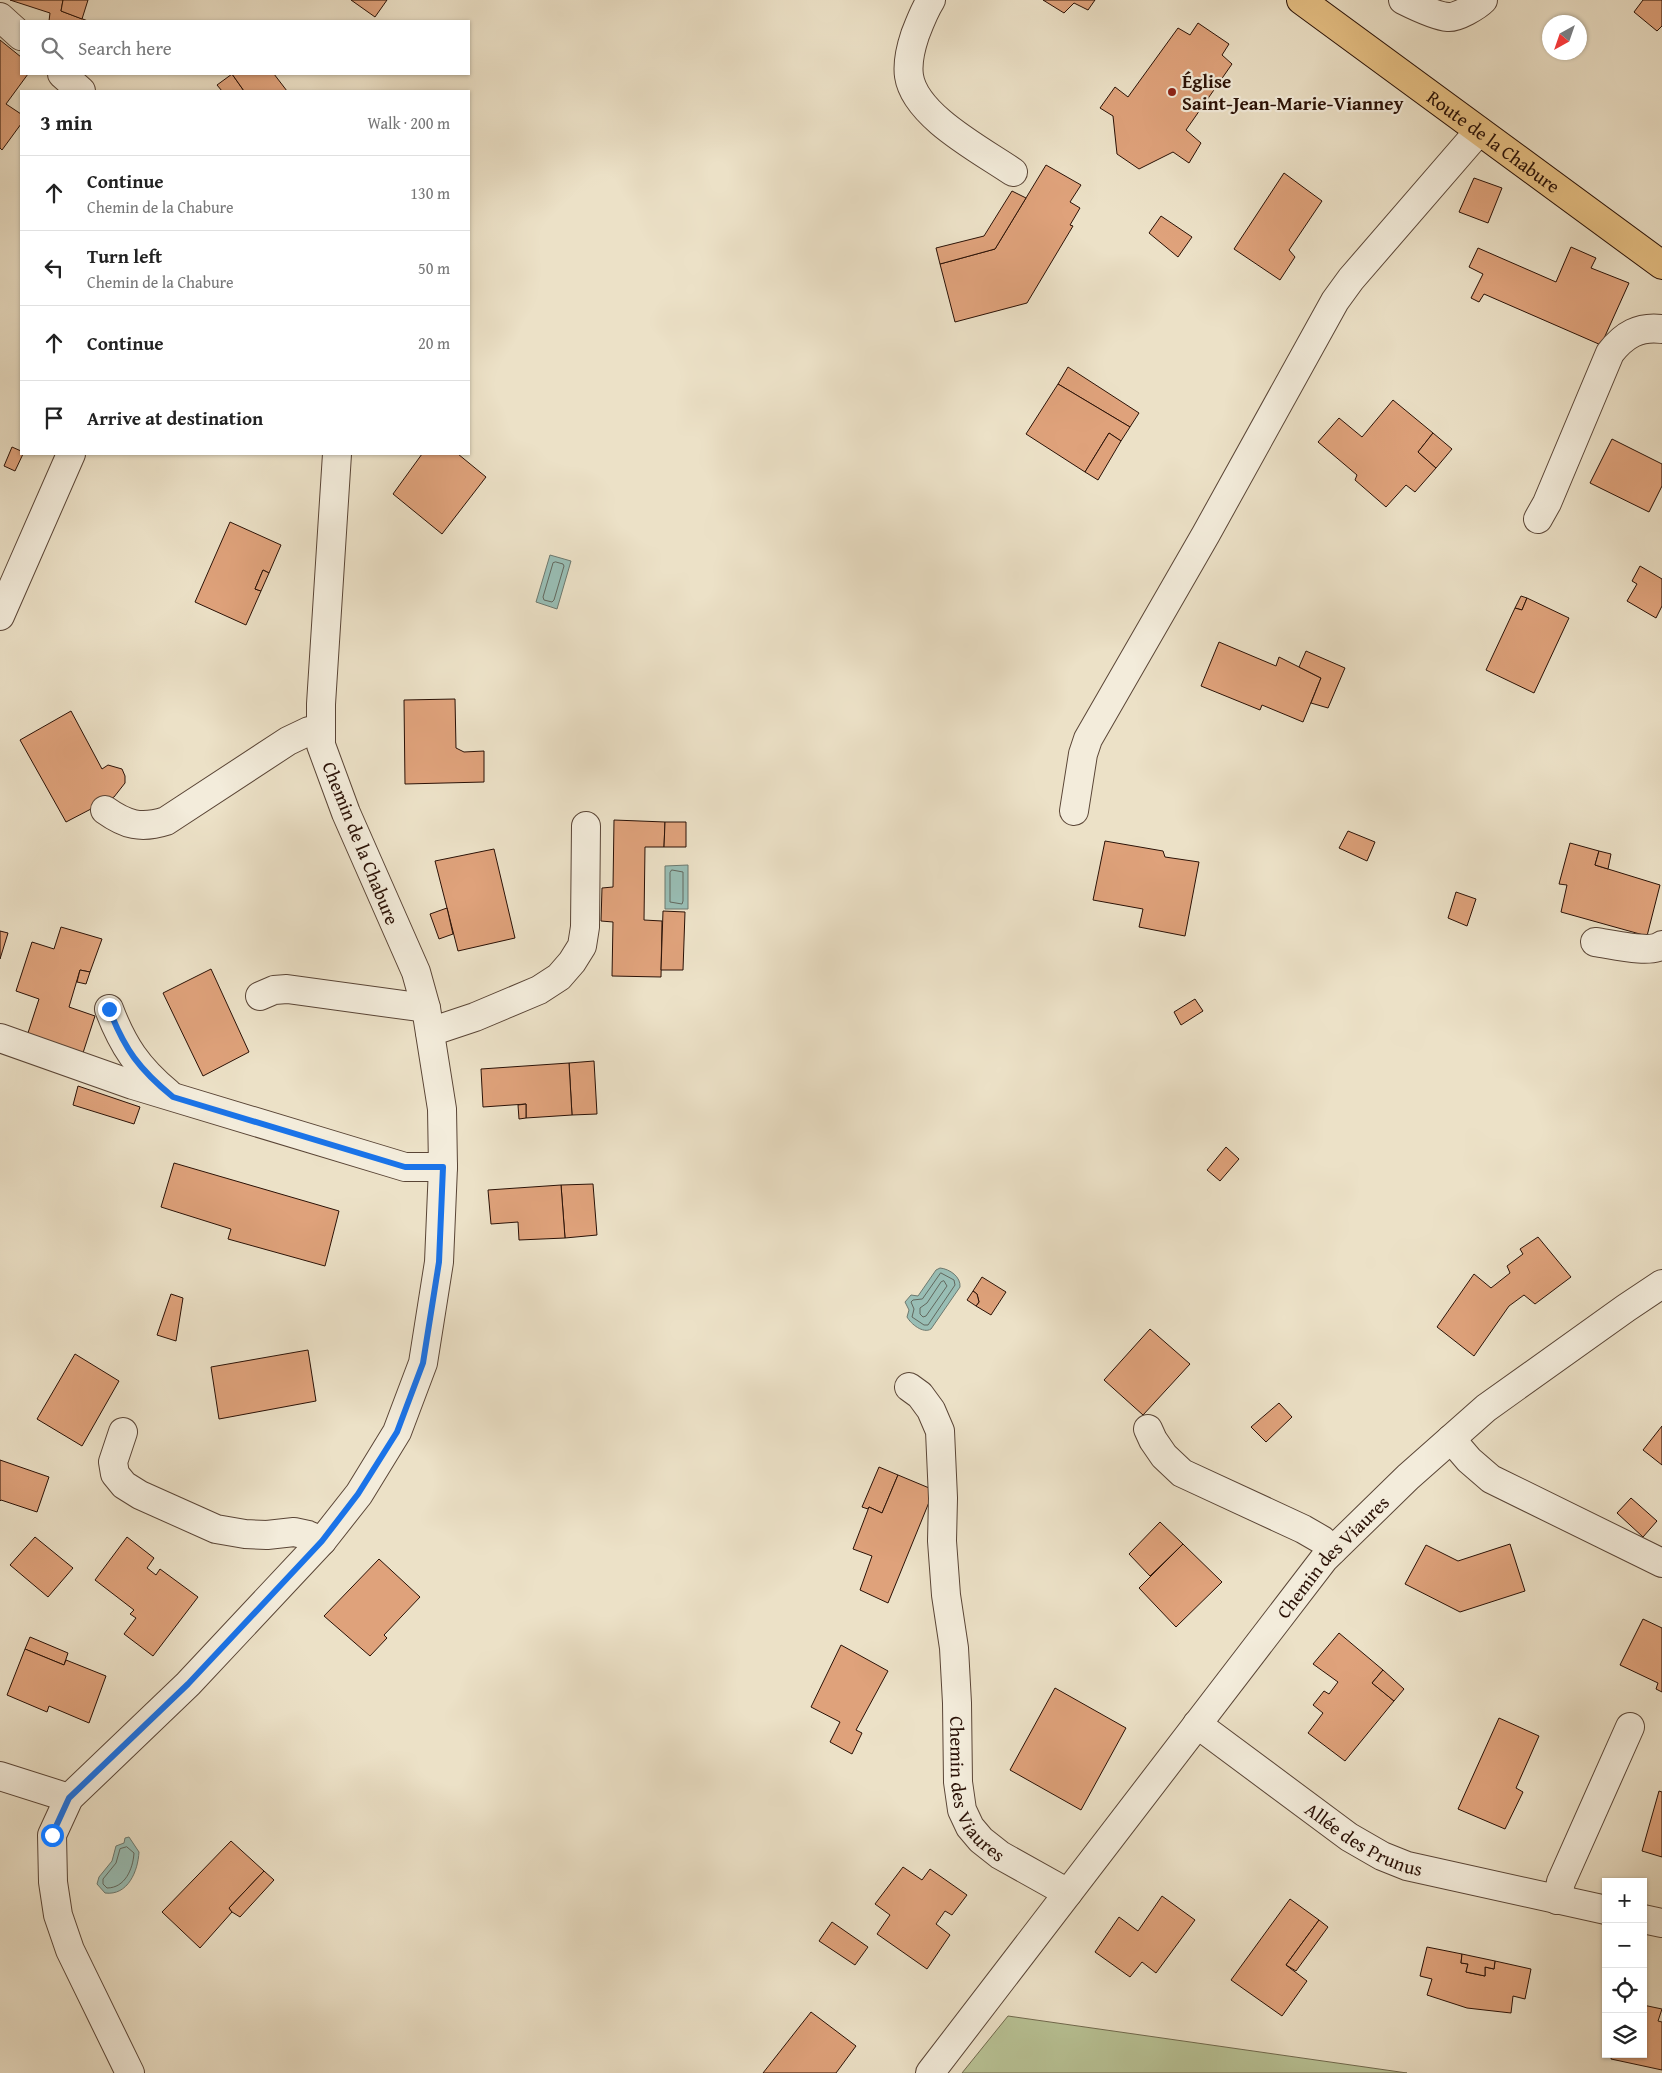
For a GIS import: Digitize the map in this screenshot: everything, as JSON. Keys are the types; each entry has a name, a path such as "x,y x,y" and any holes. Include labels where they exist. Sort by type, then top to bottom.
{"main road":[{"name":"Route de la Chabure","path":"1301,0 1662,265"}],"street":[{"path":"931,0 922,13 910,50 909,76 922,104 940,123 1013,172"},
{"path":"1403,0 1414,6 1449,18 1476,7 1483,0"},
{"path":"0,17 20,35"},
{"path":"63,75 80,90"},
{"path":"1074,811 1082,754 1088,739 1206,534 1335,301 1351,279 1479,131"},
{"path":"1538,519 1547,503 1610,353 1620,340 1631,333 1648,328 1662,329"},
{"path":"0,616 71,455"},
{"name":"Chemin de la Chabure","path":"130,2073 70,1950 58,1915 53,1882 52,1835 69,1798 188,1684 322,1541 358,1494 397,1432 423,1363 439,1262 443,1167 442,1109 428,1020 416,972 346,814 321,745 321,704 337,455"},
{"path":"104,810 129,824 150,826 166,821 288,741 309,731 321,729"},
{"path":"260,996 274,990 287,989 428,1020 475,1017 539,990 559,977 572,962 582,946 585,928 586,826"},
{"path":"1595,942 1647,949 1662,945"},
{"path":"109,1009 118,1034 131,1056 148,1077 173,1097"},
{"path":"0,1038 133,1085 405,1167 443,1167"},
{"name":"Chemin des Viaures","path":"930,2073 1197,1724 1333,1550 1408,1477 1486,1408 1662,1284"},
{"name":"Chemin des Viaures","path":"909,1387 920,1395 931,1410 940,1431 943,1498 942,1541 946,1595 954,1648 958,1782 962,1810 970,1827 981,1840 1000,1855 1068,1893"},
{"path":"1148,1429 1164,1456 1182,1473 1303,1529 1322,1540 1333,1550"},
{"path":"123,1432 113,1462 115,1474 124,1485 140,1495 216,1529 245,1534 267,1535 294,1532 322,1541"},
{"path":"1451,1439 1469,1460 1490,1479 1662,1563"},
{"name":"Allée des Prunus","path":"1197,1724 1348,1837 1382,1856 1407,1866 1602,1909"},
{"path":"1557,1900 1561,1882 1630,1727"},
{"path":"0,1776 69,1798"},
{"path":"1647,1920 1662,1923"}],"green space":[{"path":"1008,2016 1407,2073 962,2073"}],"water":[{"path":"550,555 571,561 557,609 536,602"},
{"path":"688,865 688,909 665,909 665,866"},
{"path":"940,1268 954,1274 959,1280 960,1287 931,1329 924,1330 911,1323 907,1317 909,1310 905,1302 911,1295 918,1296 936,1270"},
{"path":"129,1837 139,1852 134,1874 120,1891 105,1893 97,1884 99,1877 112,1861 116,1846 124,1843 125,1838"}],"building":[{"path":"10,0 63,0 61,11 85,20 49,20 50,13"},
{"path":"63,0 88,0 82,19 61,11"},
{"path":"351,0 387,0 375,17"},
{"path":"1043,0 1095,0 1088,10 1074,3 1064,13"},
{"path":"1643,0 1662,0 1662,26 1657,31 1634,12"},
{"name":"Église Saint-Jean-Marie-Vianney","path":"1198,23 1229,44 1222,55 1232,64 1186,130 1201,143 1189,163 1173,152 1139,169 1117,154 1113,116 1100,108 1115,87 1128,97 1178,28 1190,35"},
{"path":"0,40 20,56 20,75 27,75 6,104 20,113 20,125 2,150 0,148"},
{"path":"233,75 243,90 221,90 217,85"},
{"path":"233,75 275,75 286,90 243,90"},
{"path":"1046,165 1081,185 1070,202 1080,208 1070,225 1073,226 1027,303 955,322 940,264 995,249"},
{"path":"1284,173 1322,201 1289,250 1295,257 1280,280 1234,249"},
{"path":"1474,178 1502,188 1488,223 1459,212"},
{"path":"1012,191 1026,198 995,249 940,264 936,248 984,236"},
{"path":"1161,216 1192,237 1178,257 1149,233"},
{"path":"1571,247 1596,258 1591,268 1629,283 1601,345 1484,294 1479,302 1471,298 1483,274 1469,267 1478,248 1556,282"},
{"path":"1068,367 1139,413 1130,427 1058,384"},
{"path":"1058,384 1130,427 1121,441 1109,433 1085,472 1026,434"},
{"path":"1393,400 1433,433 1418,452 1436,468 1415,492 1406,485 1386,507 1355,480 1357,475 1318,442 1339,418 1362,437"},
{"path":"1109,433 1121,441 1098,480 1085,472"},
{"path":"1433,433 1452,449 1436,468 1418,452"},
{"path":"1612,439 1662,464 1662,486 1649,512 1590,483"},
{"path":"12,447 20,451 20,455 23,455 15,471 4,466"},
{"path":"421,455 459,455 486,477 442,534 393,494"},
{"path":"230,522 281,545 269,573 263,570 255,589 261,591 246,625 195,602"},
{"path":"1640,566 1662,579 1662,606 1656,618 1627,601 1637,584 1632,581"},
{"path":"263,570 269,573 261,591 255,589"},
{"path":"1521,596 1527,598 1522,610 1515,608"},
{"path":"1527,598 1569,618 1534,693 1486,670 1515,608 1522,610"},
{"path":"1219,642 1276,666 1279,657 1321,678 1303,722 1262,705 1260,710 1201,686"},
{"path":"1306,651 1345,668 1328,708 1311,703 1321,678 1299,667"},
{"path":"455,699 456,748 464,752 484,751 484,782 405,784 404,700"},
{"path":"71,711 102,769 108,765 122,769 125,783 114,797 66,822 20,740"},
{"path":"614,820 665,822 664,847 645,847 644,920 662,921 661,977 612,976 613,922 601,921 602,888 613,887"},
{"path":"665,822 686,822 686,847 664,847"},
{"path":"1348,831 1375,842 1367,861 1339,848"},
{"path":"1105,841 1163,851 1165,857 1199,862 1185,936 1139,927 1143,909 1093,900"},
{"path":"1570,843 1599,851 1595,865 1660,885 1647,936 1561,912 1567,885 1559,884"},
{"path":"494,849 515,938 458,951 435,861"},
{"path":"1599,851 1611,854 1608,869 1595,865"},
{"path":"1456,892 1476,899 1467,926 1448,918"},
{"path":"447,908 453,934 439,939 430,914"},
{"path":"663,911 685,912 683,970 661,970"},
{"path":"61,927 102,939 90,972 80,970 69,1007 95,1016 82,1056 26,1039 39,999 16,991 32,942 54,949"},
{"path":"0,931 8,933 0,959"},
{"path":"211,969 249,1052 203,1076 163,993"},
{"path":"80,970 90,972 86,984 77,982"},
{"path":"1195,999 1203,1011 1181,1025 1174,1012"},
{"path":"594,1061 597,1114 572,1115 569,1063"},
{"path":"569,1063 572,1115 526,1118 526,1104 483,1107 481,1069"},
{"path":"78,1086 140,1107 134,1124 73,1105"},
{"path":"526,1104 526,1118 519,1119 518,1105"},
{"path":"1226,1147 1239,1159 1220,1181 1207,1170"},
{"path":"174,1163 339,1211 325,1266 228,1239 231,1229 161,1207"},
{"path":"593,1184 597,1235 565,1238 561,1185"},
{"path":"561,1185 565,1238 519,1240 518,1222 491,1224 488,1190"},
{"path":"1538,1237 1571,1277 1535,1304 1524,1295 1509,1306 1474,1356 1437,1327 1474,1274 1491,1288 1510,1273 1507,1266 1523,1254 1520,1249"},
{"path":"982,1277 1006,1292 991,1315 976,1306 979,1302 977,1294 973,1291"},
{"path":"973,1291 977,1294 979,1302 976,1306 967,1300"},
{"path":"171,1294 183,1298 176,1341 157,1335"},
{"path":"1150,1329 1190,1364 1143,1415 1104,1380"},
{"path":"308,1350 316,1401 219,1419 211,1367"},
{"path":"75,1354 119,1381 82,1446 37,1419"},
{"path":"1279,1403 1292,1417 1266,1442 1251,1427"},
{"path":"1662,1426 1662,1465 1643,1450"},
{"path":"0,1460 49,1477 37,1512 0,1501"},
{"path":"879,1467 898,1475 882,1513 869,1507 868,1509 862,1507"},
{"path":"898,1475 934,1490 888,1603 860,1590 872,1556 853,1549 869,1507 882,1513"},
{"path":"1631,1498 1657,1521 1643,1537 1617,1513"},
{"path":"1160,1522 1183,1544 1150,1576 1129,1554"},
{"path":"35,1537 73,1568 48,1597 10,1565"},
{"path":"127,1537 154,1558 147,1568 156,1575 160,1569 198,1597 153,1656 124,1634 136,1618 130,1614 134,1610 95,1580"},
{"path":"1183,1544 1222,1582 1176,1627 1139,1588"},
{"path":"1510,1544 1525,1591 1460,1612 1405,1584 1426,1545 1458,1561"},
{"path":"379,1559 420,1597 384,1635 387,1638 370,1656 324,1616"},
{"path":"1643,1619 1662,1628 1662,1692 1656,1689 1658,1683 1620,1665"},
{"path":"1339,1633 1383,1670 1372,1683 1394,1701 1345,1761 1308,1733 1323,1713 1313,1705 1324,1691 1329,1694 1338,1682 1313,1664"},
{"path":"30,1637 68,1653 64,1665 25,1649"},
{"path":"841,1645 888,1671 856,1730 862,1733 852,1754 830,1742 840,1722 811,1707"},
{"path":"25,1649 64,1665 66,1660 106,1676 89,1723 49,1706 47,1712 7,1695"},
{"path":"1383,1670 1404,1689 1394,1701 1372,1683"},
{"path":"1055,1688 1126,1728 1081,1810 1010,1770"},
{"path":"1499,1718 1539,1736 1516,1788 1523,1792 1505,1829 1458,1809"},
{"path":"1659,1791 1662,1792 1662,1857 1642,1851"},
{"path":"231,1841 264,1871 229,1908 232,1912 200,1948 162,1912"},
{"path":"903,1867 922,1880 930,1869 967,1895 952,1915 945,1911 936,1924 950,1935 927,1969 877,1934 890,1915 875,1904"},
{"path":"264,1871 274,1880 240,1917 232,1912 229,1908"},
{"path":"1162,1896 1195,1920 1156,1973 1142,1962 1130,1977 1095,1952 1119,1917 1138,1931"},
{"path":"1290,1899 1319,1920 1286,1965 1307,1981 1282,2016 1231,1980"},
{"path":"1319,1920 1328,1927 1296,1971 1286,1965"},
{"path":"832,1922 868,1947 855,1965 819,1941"},
{"path":"1427,1947 1462,1954 1461,1963 1468,1964 1466,1972 1485,1976 1485,1967 1494,1969 1495,1961 1531,1969 1525,1999 1513,1996 1511,2013 1467,2008 1427,1995 1432,1979 1420,1976"},
{"path":"1462,1954 1495,1961 1494,1969 1485,1967 1485,1976 1466,1972 1468,1964 1461,1963"},
{"path":"1647,2006 1662,2009 1658,2021 1662,2022 1662,2070 1611,2059 1647,2058"},
{"path":"811,2012 856,2046 836,2073 763,2073"}],"place":[{"name":"Église Saint-Jean-Marie-Vianney","path":"1172,92"}],"route":[{"path":"52,1835 69,1798 188,1684 322,1541 358,1494 397,1432 423,1363 439,1262 443,1167 405,1167 173,1097 148,1077 131,1056 118,1034 109,1009"}]}
